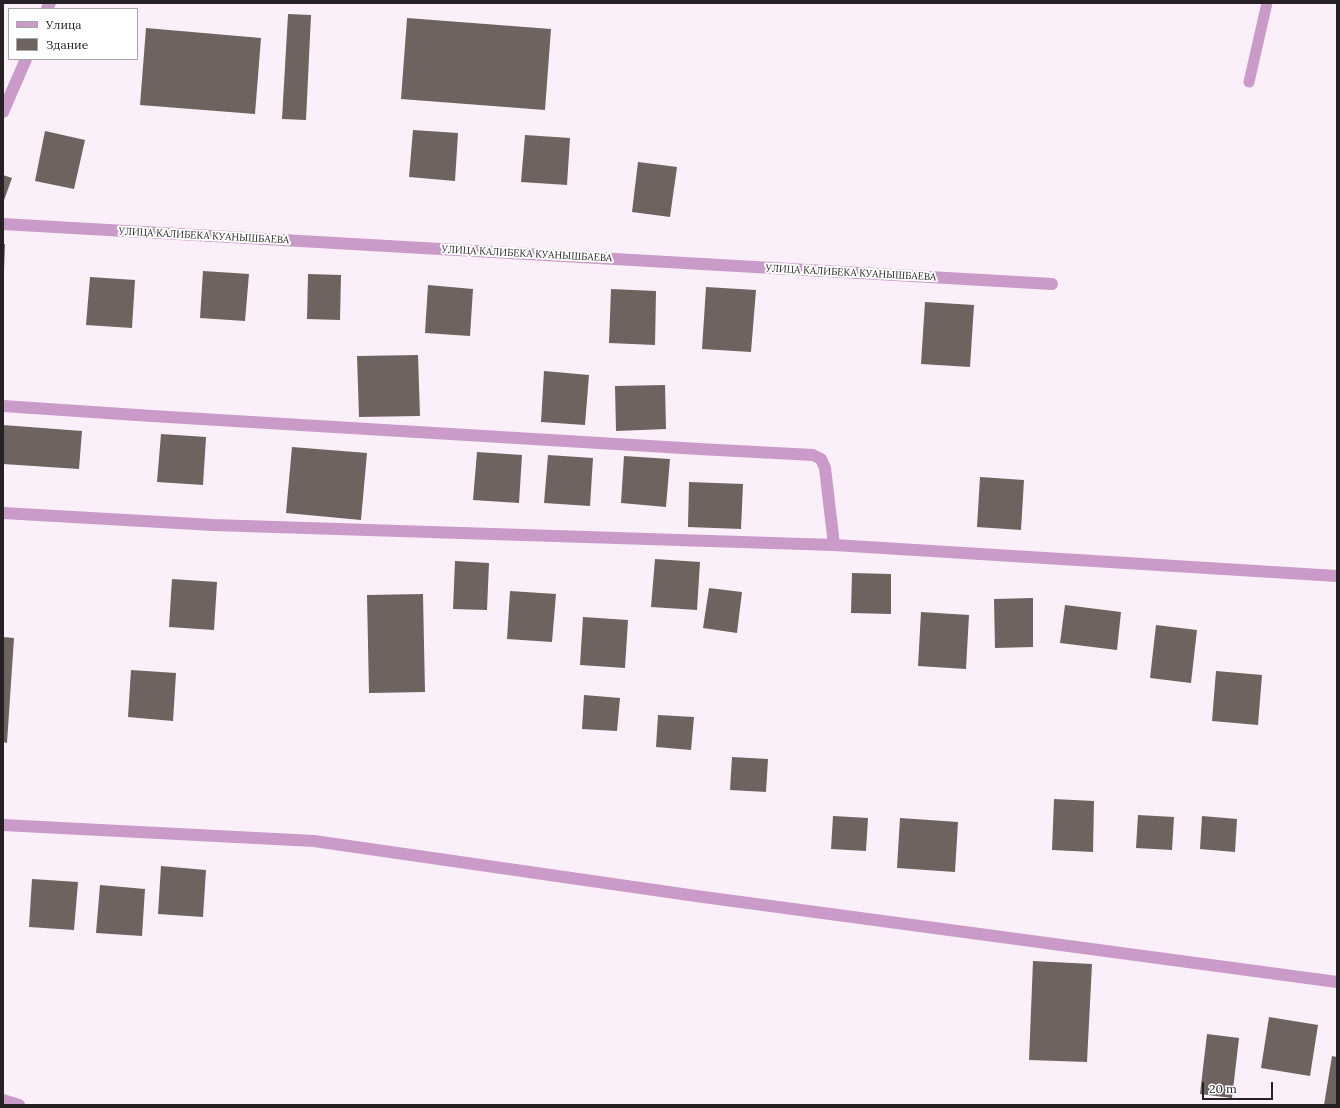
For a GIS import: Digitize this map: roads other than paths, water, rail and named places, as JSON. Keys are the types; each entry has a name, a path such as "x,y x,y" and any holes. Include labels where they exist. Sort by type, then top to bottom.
{"street":[{"path":"3,112 26,60"},
{"name":"УЛИЦА КАЛИБЕКА КУАНЫШБАЕВА","path":"3,224 1052,284"},
{"path":"3,406 812,455 821,459 825,468 834,545"},
{"path":"3,513 213,525 834,545 1337,576"},
{"path":"3,825 314,841 696,896 1337,982"},
{"path":"3,1100 19,1105"}],"lane":[{"path":"1249,82 1267,3"}]}
